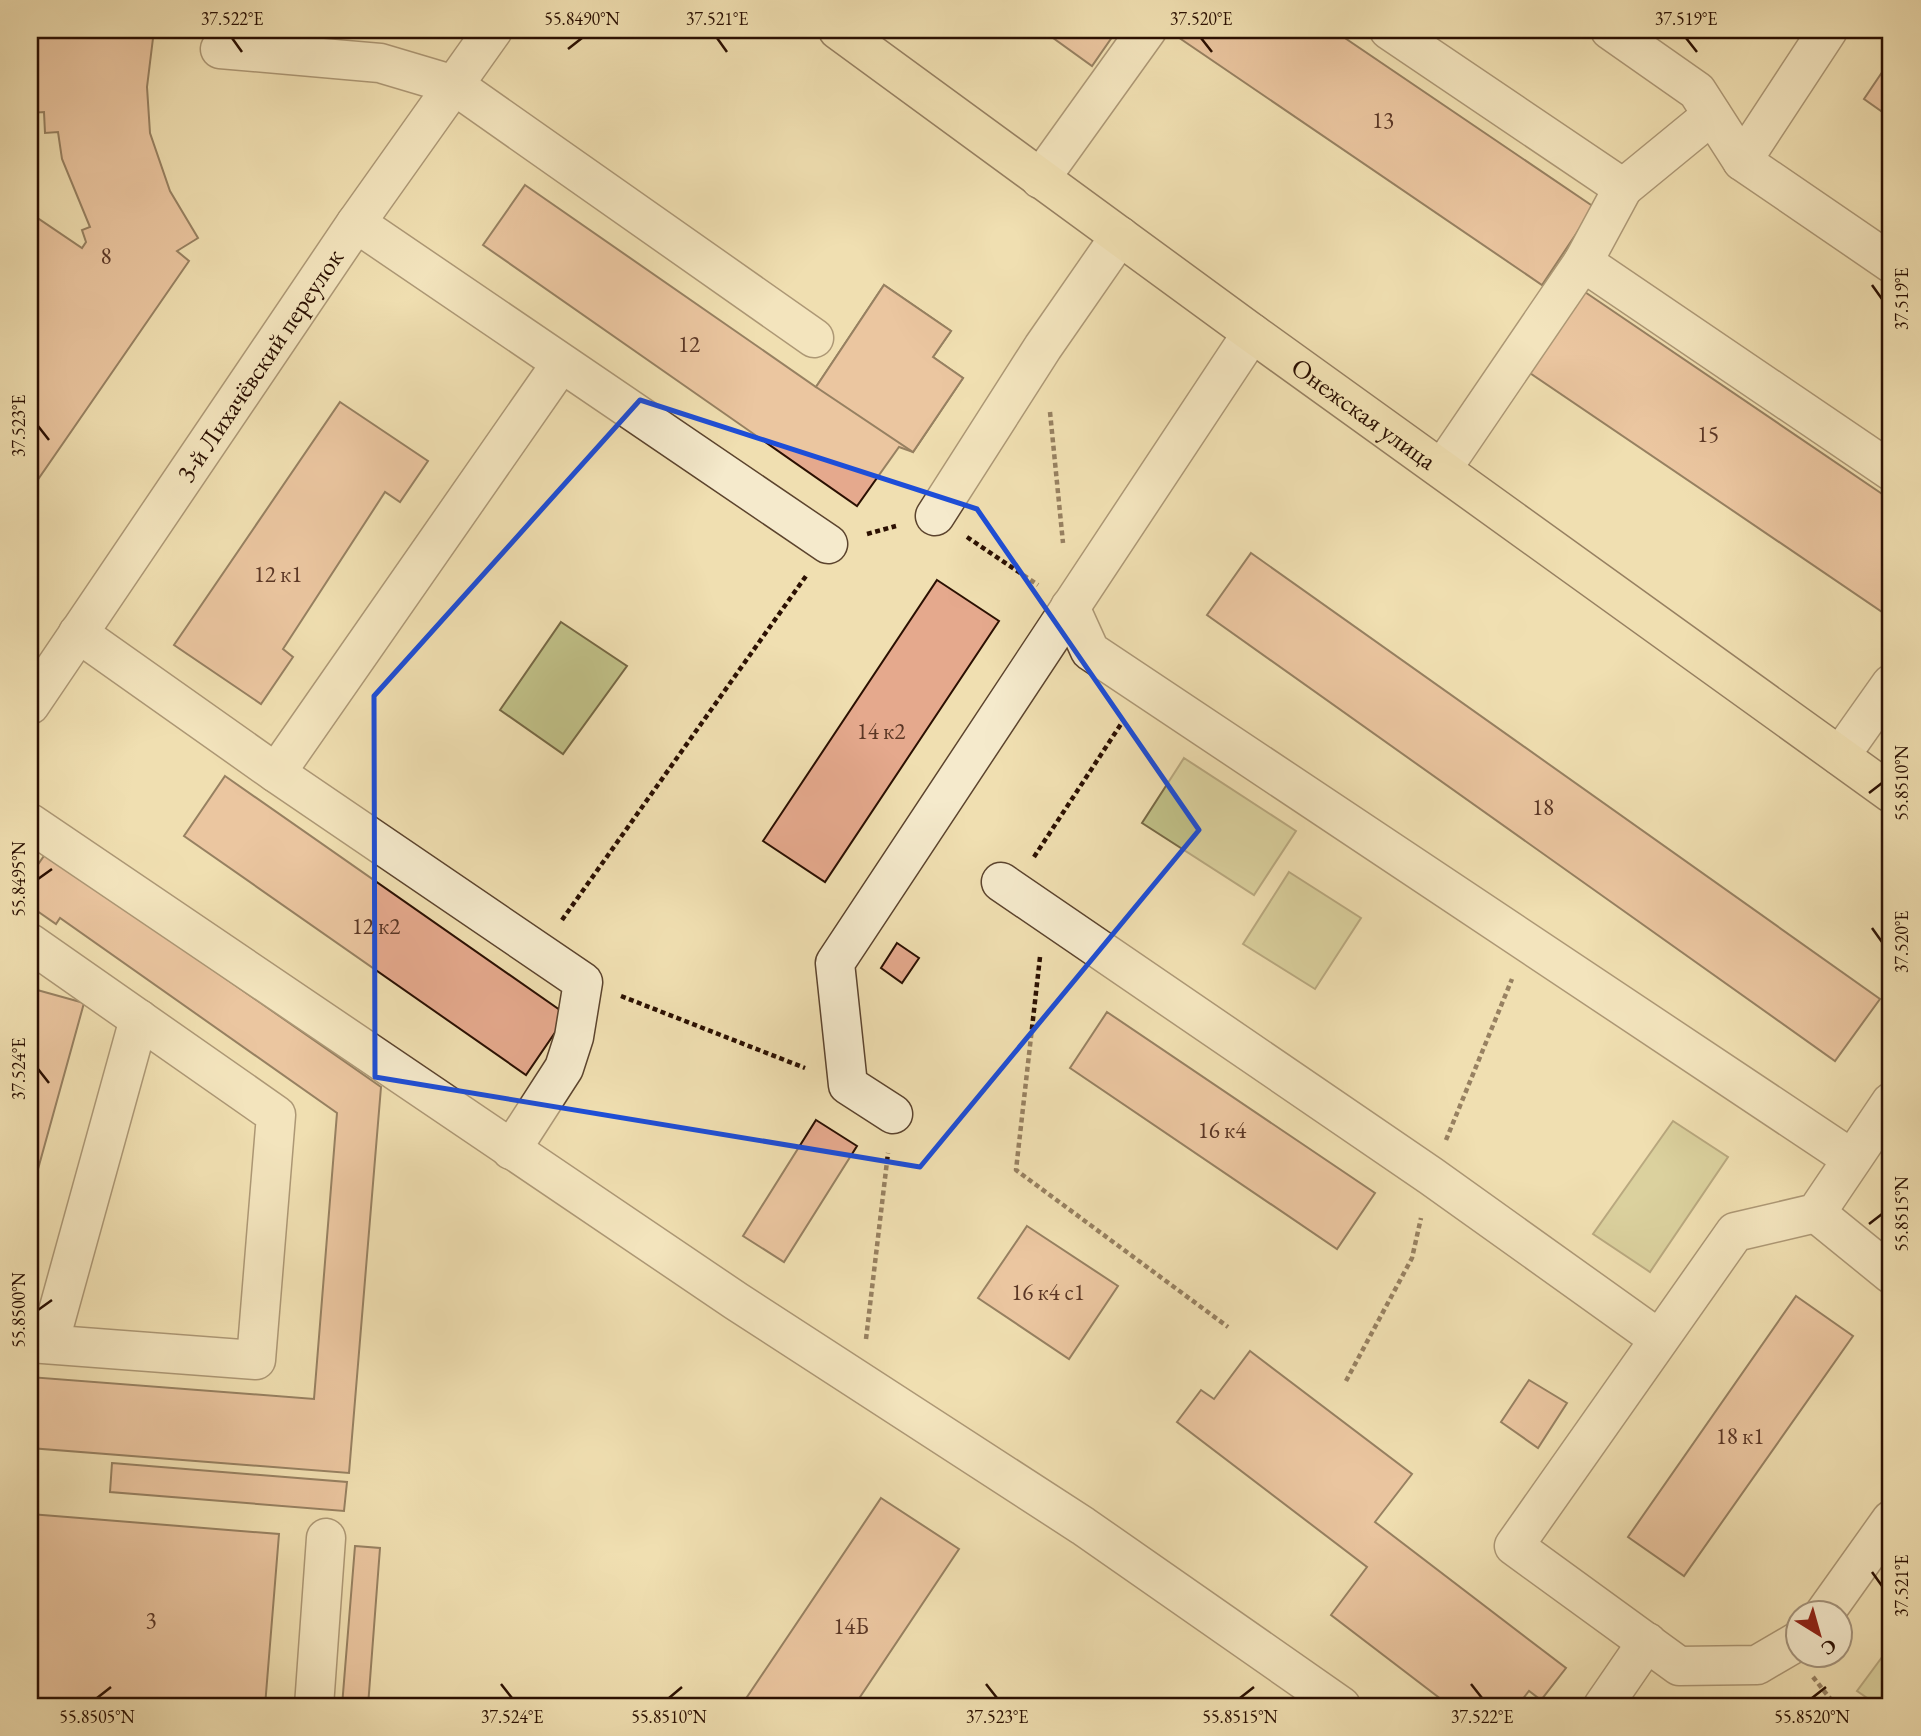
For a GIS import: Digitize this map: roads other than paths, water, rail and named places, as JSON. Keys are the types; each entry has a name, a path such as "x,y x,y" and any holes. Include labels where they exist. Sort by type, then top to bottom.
{"main road":[{"name":"Онежская улица","path":"838,30 1252,333 1891,793"}],"street":[{"name":"3-й Лихачёвский переулок","path":"30,705 356,223 493,30"},
{"path":"1040,179 1147,30"},
{"path":"1389,30 1623,188"},
{"path":"1610,30 1698,91 1742,161 1891,263"},
{"path":"1742,161 1828,30"},
{"path":"220,49 380,63 454,85 814,338"},
{"path":"1442,469 1583,262 1623,188 1712,115"},
{"path":"356,223 560,365 828,544"},
{"path":"935,516 1043,347 1120,236"},
{"path":"1583,262 1891,471"},
{"path":"893,1114 848,1084 835,963 1252,333"},
{"path":"276,773 560,365"},
{"path":"1070,607 1090,651 1527,945 1852,1158"},
{"path":"78,633 276,773 583,982 574,1037 564,1068 511,1150"},
{"path":"1840,756 1891,684"},
{"path":"30,823 511,1150 1083,1526 1341,1706"},
{"path":"1007,886 1431,1176 1659,1339"},
{"path":"30,943 139,1019 276,1115 256,1360 40,1344 139,1019"},
{"path":"1784,1649 1757,1665 1679,1667 1514,1546 1735,1232 1816,1213 1891,1102"},
{"path":"1816,1213 1891,1273"},
{"path":"1834,1600 1891,1520"},
{"path":"314,1706 326,1538"},
{"path":"1603,1706 1647,1642"}]}
